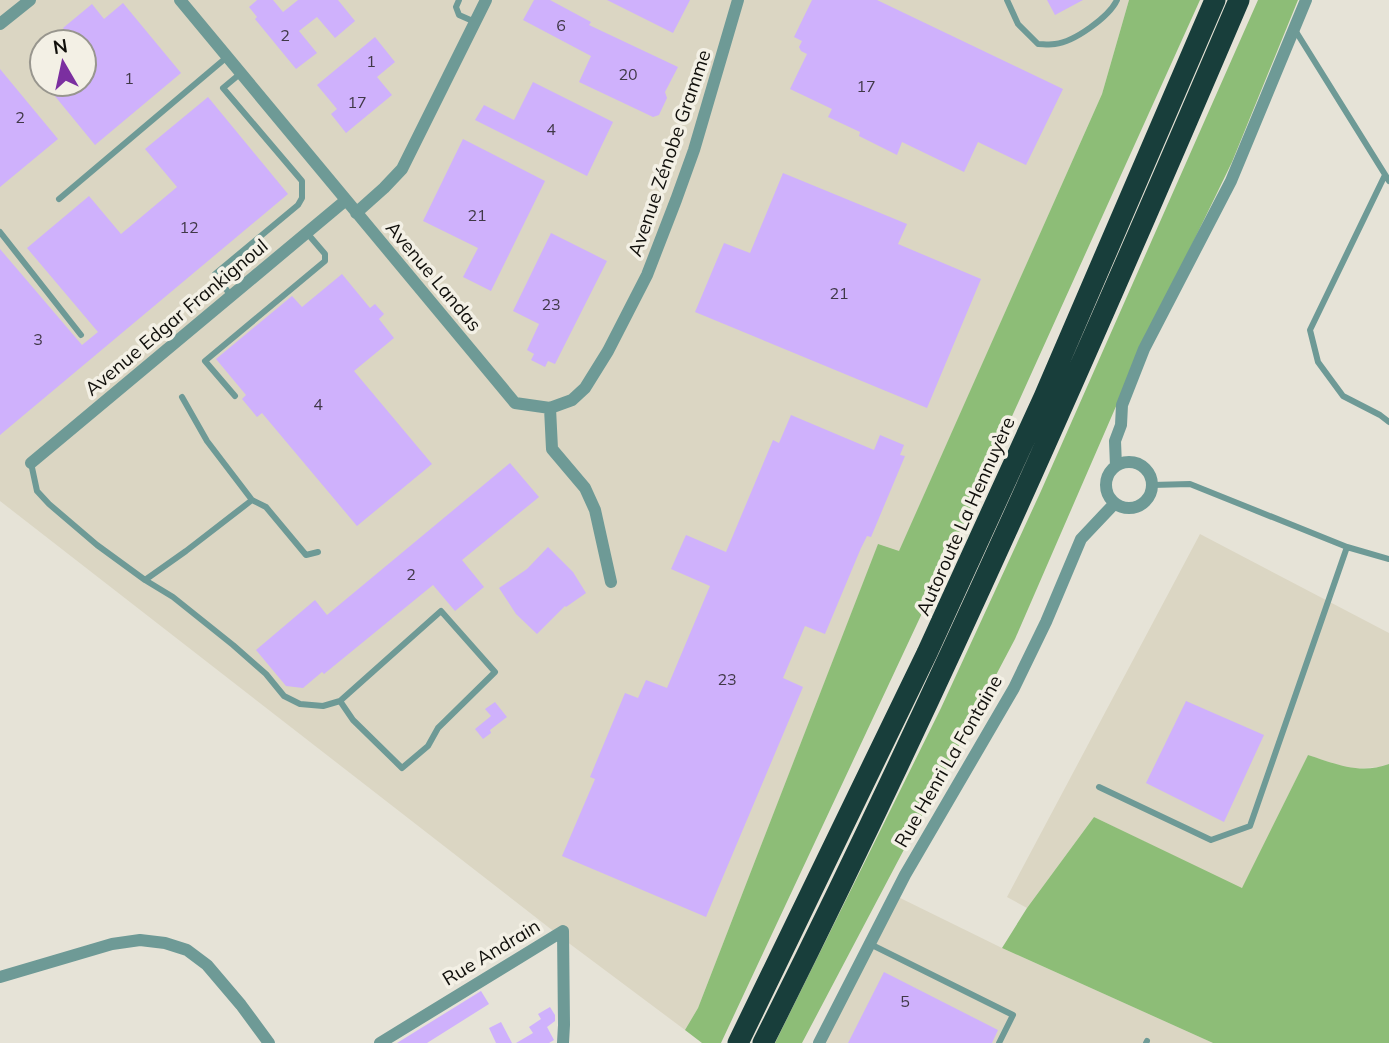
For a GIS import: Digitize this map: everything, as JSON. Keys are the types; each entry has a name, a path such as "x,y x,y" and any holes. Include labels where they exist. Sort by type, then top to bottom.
{"highway":[{"name":"Autoroute La Hennuyère","path":"738,1043 933,641 1044,397 1215,0"},
{"path":"764,1043 948,662 1179,144 1239,0"}],"street":[{"path":"0,24 30,0"},
{"path":"356,213 402,169 486,0"},
{"name":"Avenue Zénobe Gramme","path":"550,408 572,400 585,388 608,351 647,275 694,150 738,0"},
{"path":"1116,466 1115,441 1121,425 1122,405 1144,349 1231,181 1306,0"},
{"name":"Avenue Landas","path":"185,2 227,57 515,403 550,408"},
{"name":"Avenue Edgar Frankignoul","path":"30,463 346,200"},
{"path":"550,408 552,449 585,488 595,510 611,582"},
{"path":"1129,462 1143,467 1151,478 1152,485 1147,499 1129,508 1115,503 1106,488 1108,475 1116,466 1129,462"},
{"name":"Rue Henri La Fontaine","path":"819,1043 911,863 1014,688 1082,539 1115,503"},
{"name":"Rue Andrain","path":"380,1043 563,931 563,1043"},
{"path":"0,977 112,944 140,940 165,943 187,950 207,965 269,1043"}],"lane":[{"path":"459,0 456,6 459,15 475,22"},
{"path":"1007,0 1018,24 1038,44 1057,44 1085,32 1113,9 1116,0"},
{"path":"1294,28 1387,178 1310,330 1318,362 1343,396 1389,422"},
{"path":"59,199 227,57"},
{"path":"231,296 215,274 298,205 302,198 302,181 223,88 241,73"},
{"path":"0,232 81,335"},
{"path":"235,396 205,360 326,261 325,254 307,233"},
{"path":"183,397 207,441 252,500 266,507 306,555 318,552"},
{"path":"30,463 37,491 49,505 97,545 173,597 266,674 284,696 300,704 323,706 340,701 441,611 495,672 438,729 428,746 402,768 353,720 340,701"},
{"path":"1152,485 1190,484 1347,547 1389,559"},
{"path":"145,580 252,500"},
{"path":"1099,787 1211,840 1250,826 1347,547"},
{"path":"870,944 1013,1015 999,1043"}],"shaded area":[{"path":"0,0 1129,0 1102,94 899,552 878,545 698,1008 685,1030 570,944 0,501"},
{"path":"1200,534 1389,633 1389,764 1349,769 1308,755 1242,889 1094,817 1027,908 1007,897"},
{"path":"892,894 1002,948 1213,1043 818,1043"}],"green space":[{"path":"1129,0 1200,0 953,547 721,1043 702,1043 685,1030 698,1008 878,544 899,551 1102,94"},
{"path":"1258,0 1298,0 1232,162 1137,358 1015,639 802,1043 775,1043 941,708 1041,491"},
{"path":"1308,755 1338,765 1358,768 1389,764 1389,1043 1213,1043 1002,948 1027,908 1094,817 1242,888"}],"building":[{"path":"257,0 273,0 283,12 298,0 338,0 355,21 335,38 317,17 299,31 317,53 296,69 255,19 257,17 249,7"},
{"path":"534,0 550,0 591,22 589,25 678,67 665,92 667,98 659,115 653,117 579,82 591,56 523,20"},
{"path":"607,0 690,0 673,33"},
{"path":"812,0 877,0 1063,89 1026,165 978,142 964,172 902,142 897,155 859,136 860,132 828,117 832,109 790,89 807,54 799,47 802,41 794,37"},
{"path":"1047,0 1083,0 1055,15"},
{"path":"123,3 181,73 95,145 56,98 98,98 98,28 63,28 92,4 104,19"},
{"path":"375,37 395,62 377,77 392,95 346,133 331,114 337,109 317,85"},
{"path":"0,69 58,139 0,187"},
{"path":"533,82 613,122 587,176 475,120 484,105 514,120"},
{"path":"208,97 288,194 0,435 0,249 82,345 98,332 27,248 89,196 121,234 177,187 145,149"},
{"path":"463,139 545,181 491,291 463,277 478,248 423,221"},
{"path":"783,173 907,224 898,244 981,279 927,408 695,312 724,243 750,253"},
{"path":"551,233 607,261 555,364 548,361 545,367 531,360 534,354 527,350 539,324 513,311"},
{"path":"342,274 370,308 375,304 384,314 379,319 394,338 354,371 432,464 357,526 262,413 257,417 242,399 246,395 216,359 292,296 302,307"},
{"path":"791,415 874,450 880,435 904,445 900,455 905,456 871,537 867,536 861,548 825,634 805,626 783,678 803,687 706,917 562,856 595,779 590,777 625,693 638,698 646,680 667,688 710,586 671,569 686,535 726,552 773,440 779,443"},
{"path":"510,463 539,497 462,560 484,587 455,611 433,585 324,674 322,672 303,688 286,686 256,650 315,600 327,615"},
{"path":"548,547 573,572 586,593 565,606 537,634 516,614 499,588 527,569"},
{"path":"1186,701 1264,735 1224,822 1146,783"},
{"path":"495,702 507,717 483,739 475,729 491,716 485,709"},
{"path":"884,972 998,1030 992,1043 848,1043"},
{"path":"481,991 489,1004 427,1043 397,1043"},
{"path":"550,1007 555,1021 547,1027 554,1040 549,1043 516,1043 533,1033 529,1027 541,1019 538,1014"},
{"path":"501,1022 512,1043 496,1043 489,1028"}]}
